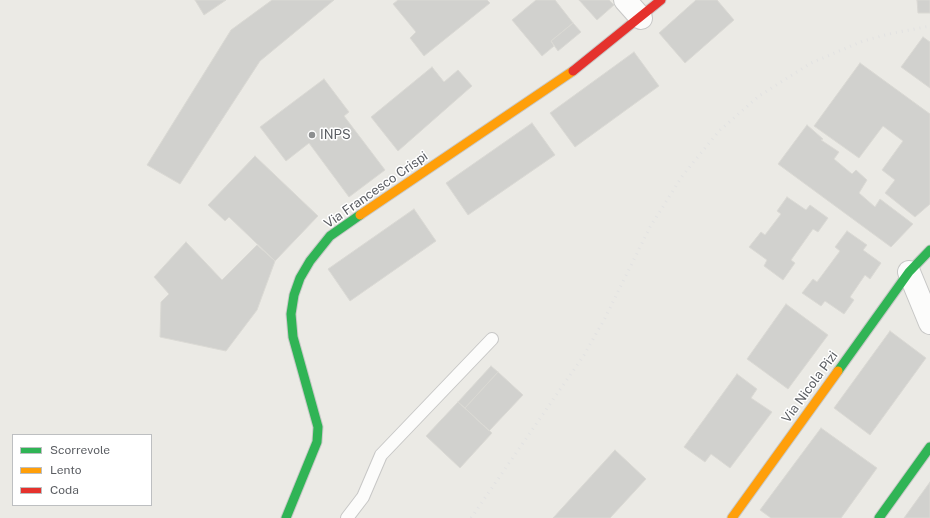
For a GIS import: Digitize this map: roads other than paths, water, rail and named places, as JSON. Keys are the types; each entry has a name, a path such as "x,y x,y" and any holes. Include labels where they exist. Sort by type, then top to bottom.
{"street":[{"path":"625,0 640,18"},
{"name":"Via Francesco Crispi","path":"286,518 317,442 318,427 293,337 291,314 294,295 300,278 310,261 330,236 586,62 661,0"},
{"name":"Via Nicola Pizi","path":"732,518 909,272 930,250"},
{"path":"909,272 930,323"},
{"path":"878,518 930,447"}],"lane":[{"path":"347,518 363,497 381,455 492,339"}],"railway":[{"path":"471,518 584,355 605,318 650,227 683,175 719,131 759,96 811,63 863,41 930,26"}],"place":[{"name":"INPS","path":"312,135"}]}
